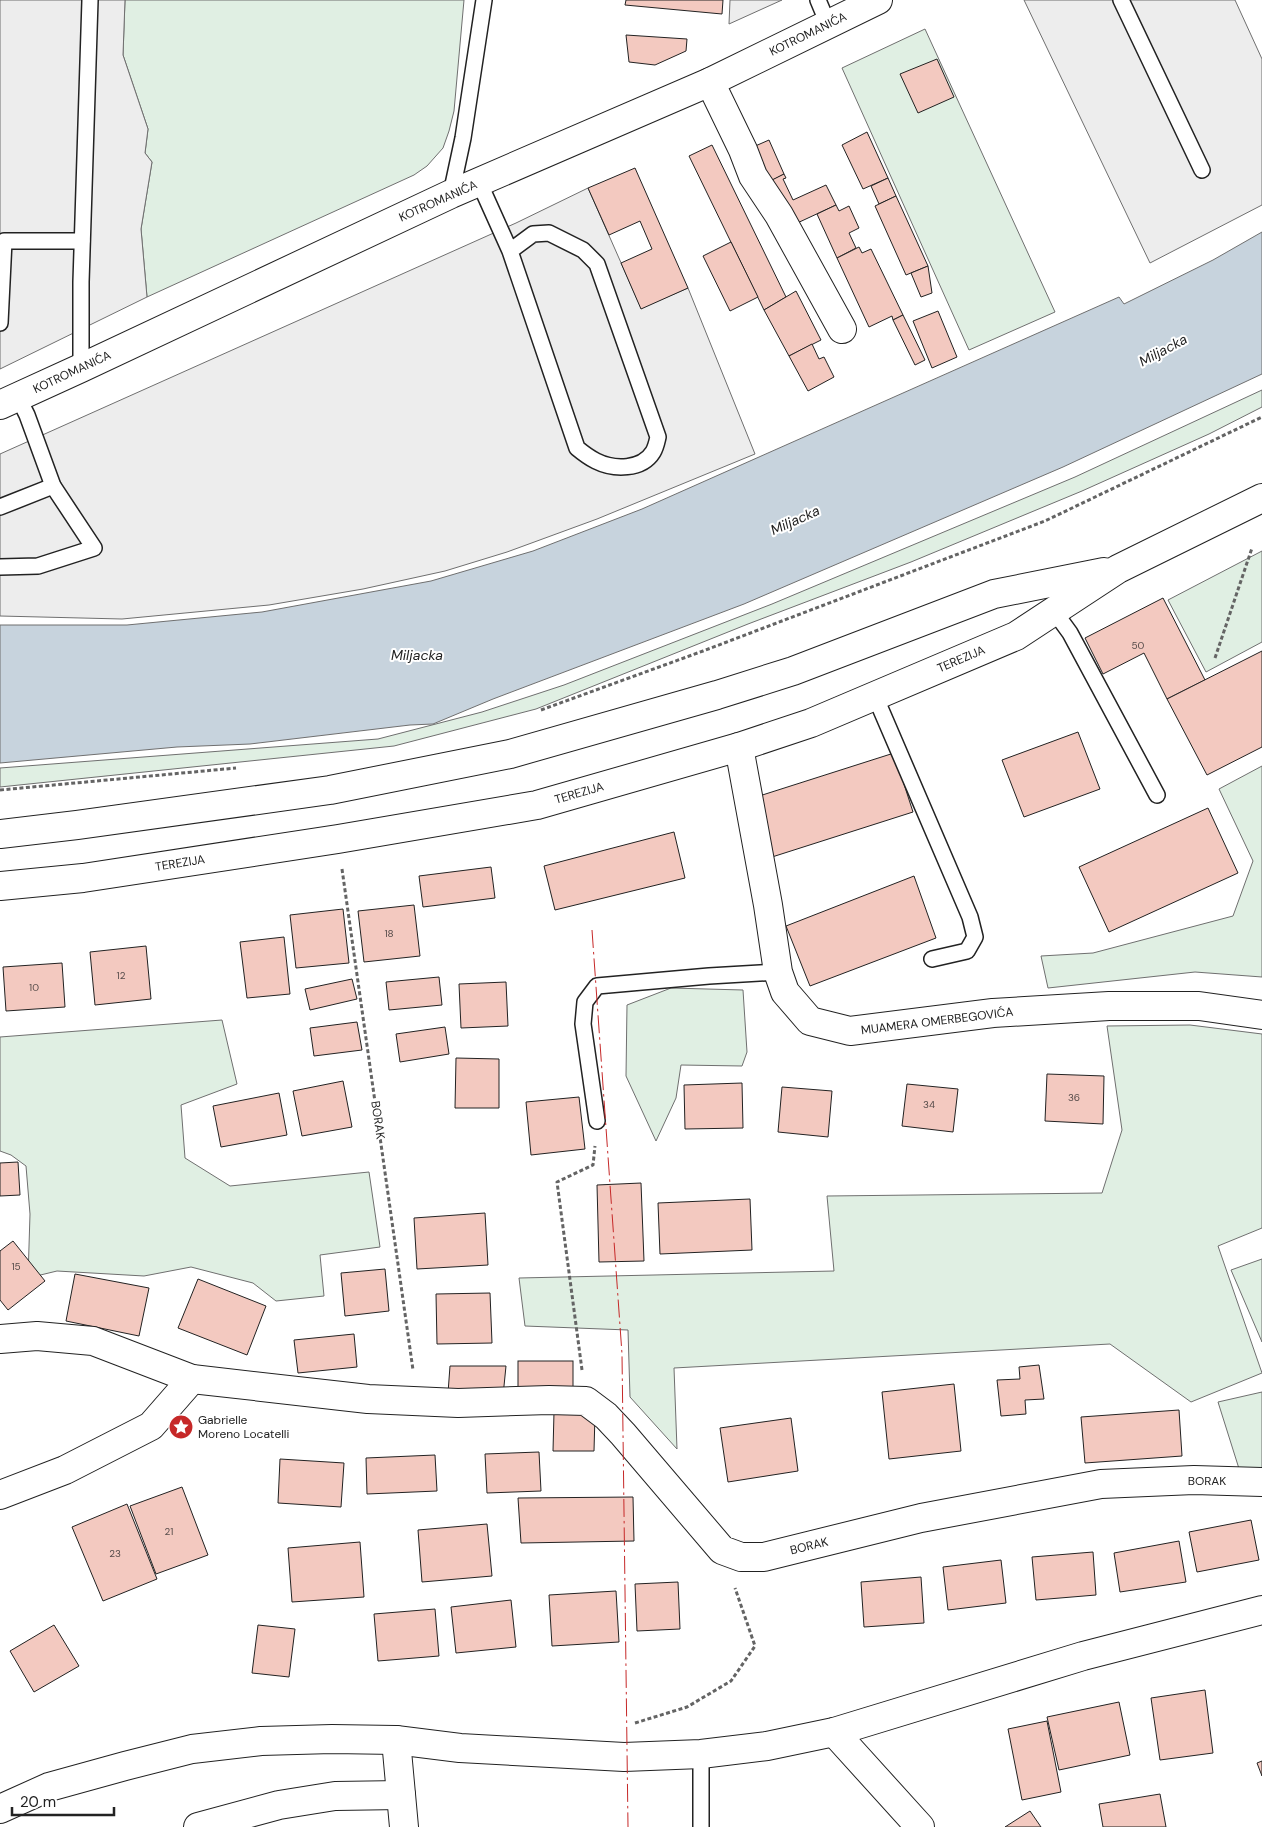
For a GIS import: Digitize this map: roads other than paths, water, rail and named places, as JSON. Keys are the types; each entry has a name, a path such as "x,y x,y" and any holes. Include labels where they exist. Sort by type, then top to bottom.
{"street":[{"name":"KOTROMANIĆA","path":"9,401 451,194 710,82 823,12 878,0"},
{"path":"710,82 753,176 779,215 842,329"},
{"name":"TEREZIJA","path":"0,886 83,878 338,839 537,805 739,747 811,723 1016,636 1118,569 1262,498"},
{"name":"TEREZIJA","path":"0,834 77,826 330,790 510,754 717,695 792,670 994,594 1118,569"},
{"name":"MUAMERA OMERBEGOVIĆA","path":"739,747 768,905 778,972 785,992 810,1021 850,1031 993,1013 1109,1006 1199,1006 1262,1015"},
{"path":"0,1340 37,1336 92,1341 192,1379 151,1426 66,1470 0,1495"},
{"name":"BORAK","path":"192,1379 368,1399 418,1402 586,1401 606,1416 623,1434 722,1550 741,1557 764,1557 922,1518 1101,1484 1194,1480 1262,1482"},
{"path":"0,1809 49,1787 124,1766 192,1749 261,1740 396,1740 460,1748 624,1757 701,1754 767,1746 834,1732 1083,1656 1262,1610"},
{"path":"834,1732 920,1827"},
{"path":"396,1740 404,1827"},
{"path":"198,1827 288,1804 335,1796 401,1795"}],"lane":[{"path":"81,368 82,241 90,0"},
{"path":"451,194 463,138 484,0"},
{"path":"1120,0 1202,170"},
{"path":"479,182 510,251 577,448 597,462 612,467 636,465 646,460 654,451 658,437 597,264 583,250 550,233 533,234 510,251"},
{"path":"0,324 4,241 82,241"},
{"path":"0,567 38,566 94,548 53,486 27,415 9,401"},
{"path":"0,507 53,486"},
{"path":"1054,611 1070,633 1157,795"},
{"path":"875,696 970,917 975,937 967,952 932,959"},
{"path":"597,1121 583,1024 585,1002 597,986 778,972"},
{"path":"701,1754 701,1827"}],"water":[{"name":"Miljacka","path":"1262,232 1262,374 1063,467 744,604 493,699 433,724 410,725 250,744 177,747 0,763 0,625 127,625 262,612 431,581 533,551 642,509 1119,297 1124,304 1213,260"}],"place":[{"name":"Gabrielle Moreno Locatelli","path":"181,1427"}]}
